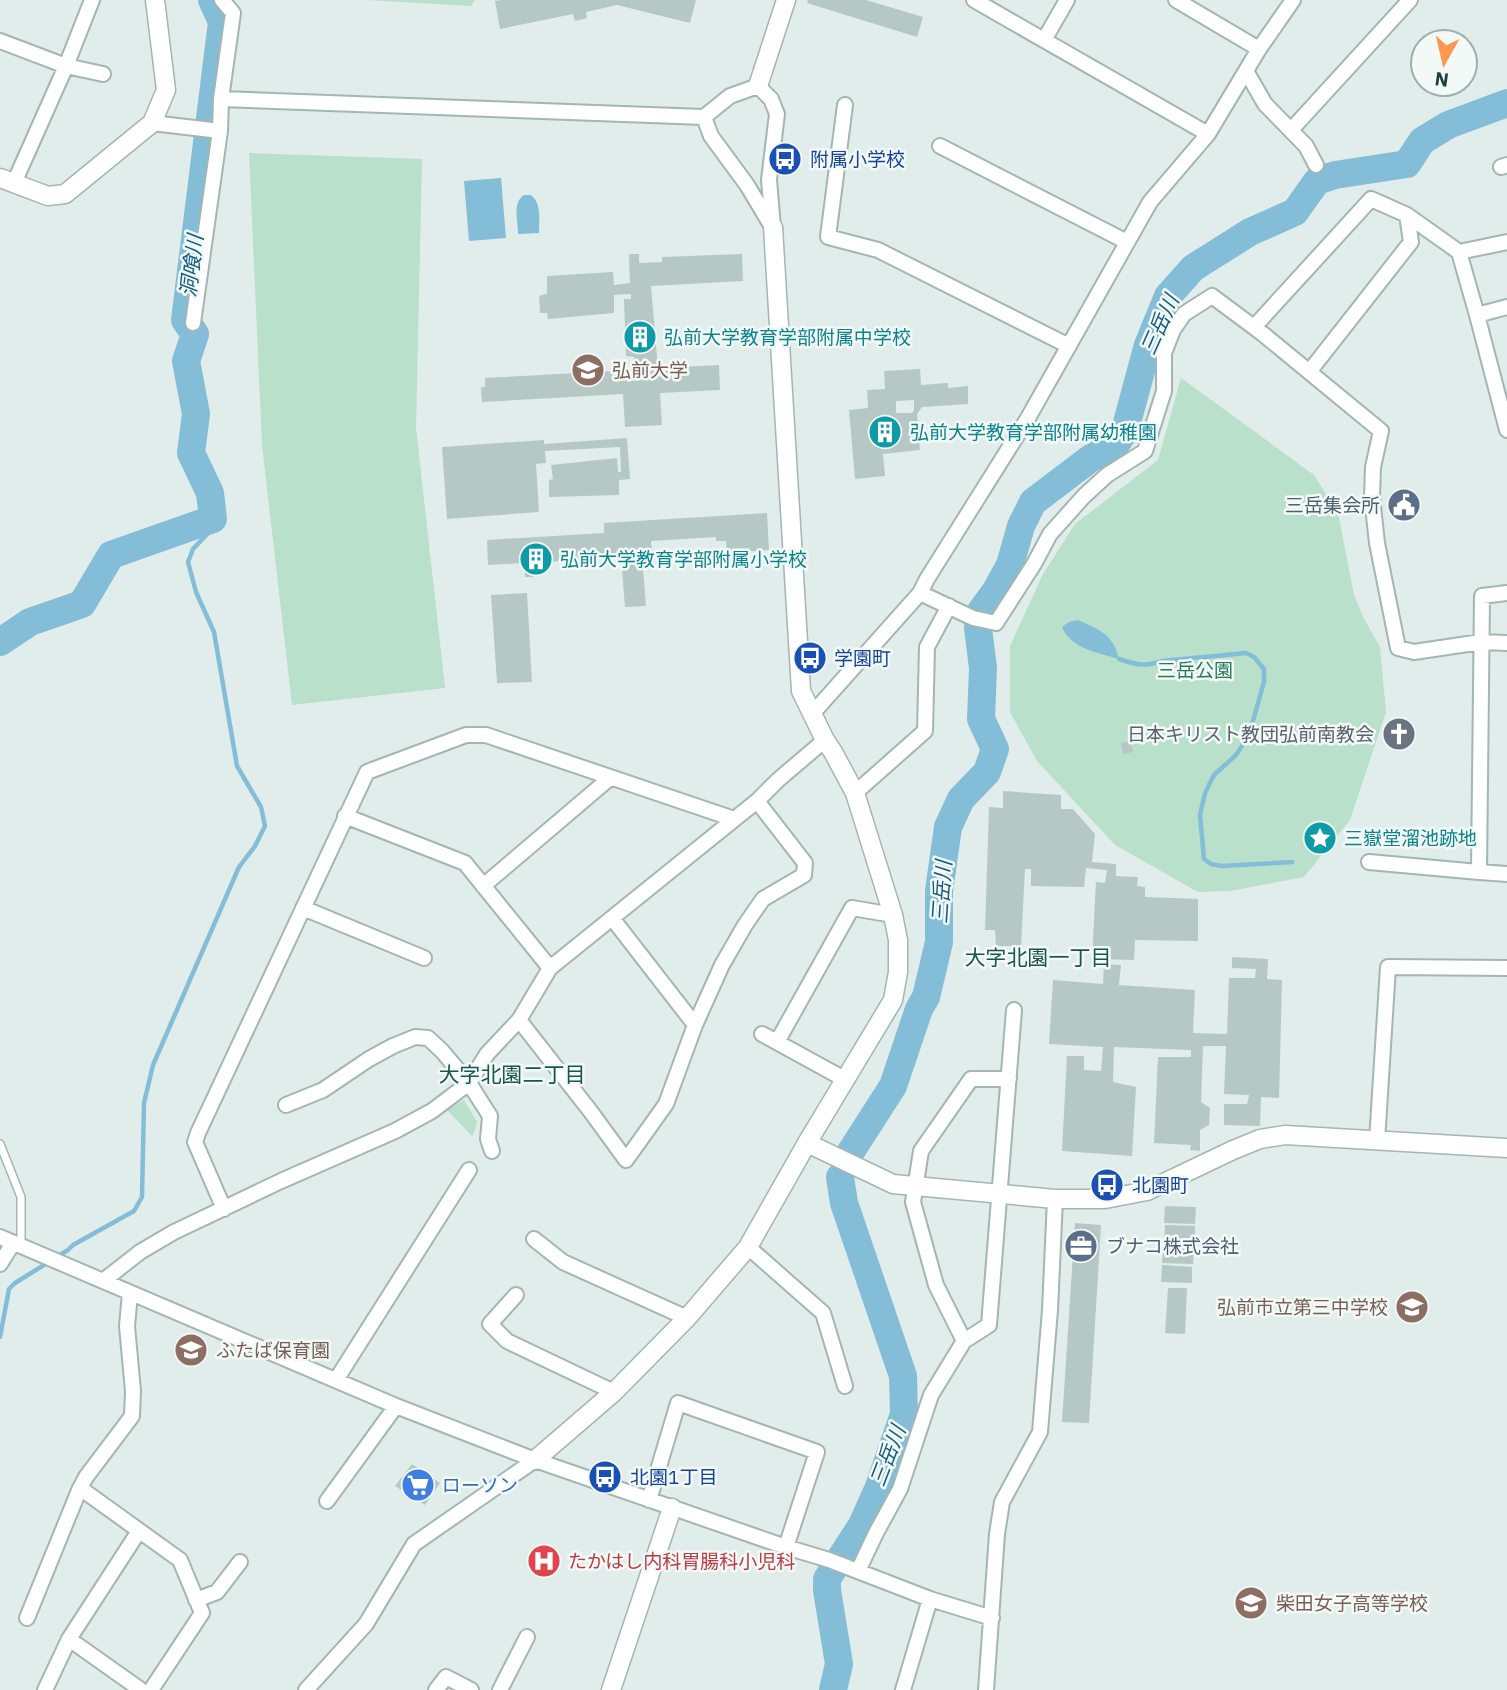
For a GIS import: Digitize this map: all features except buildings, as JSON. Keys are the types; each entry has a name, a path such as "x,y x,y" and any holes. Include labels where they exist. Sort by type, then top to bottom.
{"street":[{"path":"92,0 66,66 7,181 48,196 65,194 152,123 166,90 155,0"},
{"path":"193,323 213,130 221,99 233,13 222,0"},
{"path":"758,86 786,0"},
{"path":"974,0 1209,134"},
{"path":"1044,40 1067,0"},
{"path":"1176,0 1259,49"},
{"path":"812,714 920,593 1028,418 1150,202 1209,134 1259,49 1293,0"},
{"path":"1291,130 1410,0"},
{"path":"0,41 66,66 103,74"},
{"path":"1247,71 1265,104 1306,146 1316,164"},
{"path":"221,99 704,117 730,96 758,86"},
{"path":"306,1690 366,1624 414,1544 535,1460 614,1392 687,1318 748,1247 892,1000 898,971 898,940 893,915 855,793 801,691 769,180 778,114 771,99 758,86"},
{"path":"845,105 828,237 878,250 1069,346"},
{"path":"704,117 710,136 747,185 773,227"},
{"path":"152,123 213,130"},
{"path":"940,146 1127,242"},
{"path":"1254,327 1371,199 1406,215 1459,252 1507,430"},
{"path":"1309,372 1411,242 1406,215"},
{"path":"1459,252 1507,242"},
{"path":"920,593 972,618 996,623 1050,534 1107,475 1146,451 1164,391 1164,353 1173,330 1184,314 1212,296 1381,430 1373,467 1372,497 1377,544 1398,648 1414,652 1481,642 1507,643"},
{"path":"1477,314 1507,307"},
{"path":"1479,873 1482,596 1507,593"},
{"path":"855,793 925,731 927,647 949,606"},
{"path":"224,1209 195,1142 367,772 466,736 486,735 734,819"},
{"path":"103,1281 140,1252 174,1232 395,1131 432,1111 469,1083 487,1054 519,1020 550,968 757,801 825,740"},
{"path":"483,886 610,778"},
{"path":"519,1020 592,1112 626,1160 666,1104 695,1025 745,925 763,899 804,874 805,863 757,801"},
{"path":"345,816 465,863 550,968"},
{"path":"1369,862 1507,874"},
{"path":"303,908 424,958"},
{"path":"777,1042 852,908 893,915"},
{"path":"612,918 695,1025"},
{"path":"1377,1141 1388,967 1507,968"},
{"path":"858,1571 900,1489 931,1395 964,1341 989,1325 1014,1010"},
{"path":"762,1034 846,1080"},
{"path":"286,1105 323,1090 369,1059 415,1037 428,1038 434,1041 469,1083 490,1116 488,1139 492,1152"},
{"path":"964,1341 936,1285 913,1202 921,1151 971,1079 1009,1079"},
{"path":"807,1143 893,1184 1055,1199 1105,1199 1147,1191 1260,1139 1285,1136 1507,1148"},
{"path":"336,1380 469,1170"},
{"path":"986,1690 997,1534 1002,1502 1040,1432 1055,1199"},
{"path":"534,1239 563,1262 687,1318"},
{"path":"0,1265 11,1242 396,1406 535,1460 836,1562 930,1599 992,1618"},
{"path":"748,1247 823,1313 845,1386"},
{"path":"27,1618 80,1488 132,1416 133,1391 127,1326 130,1293"},
{"path":"516,1295 490,1324 507,1341 614,1392"},
{"path":"649,1500 678,1403 817,1452 786,1547"},
{"path":"327,1501 396,1406"},
{"path":"80,1488 180,1560 202,1613 151,1690"},
{"path":"614,1689 672,1508"},
{"path":"45,1690 69,1639 139,1531"},
{"path":"196,1600 217,1592 240,1562"},
{"path":"903,1690 930,1599"},
{"path":"500,1690 527,1637"},
{"path":"69,1639 141,1690"},
{"path":"436,1690 446,1677 471,1690"}],"lane":[{"path":"0,1144 21,1197 11,1242"}],"green space":[{"path":"367,0 475,0 471,6"},
{"path":"249,153 422,159 416,428 445,688 292,705 262,445"},
{"name":"三岳公園","path":"1181,378 1314,475 1338,513 1354,595 1380,647 1386,712 1350,820 1304,877 1230,891 1198,892 1115,845 1037,761 1010,712 1010,646 1043,574 1075,524 1158,460"},
{"path":"464,1100 477,1122 472,1136 447,1110"}],"water":[{"path":"501,178 506,238 469,241 464,181"},
{"path":"524,195 531,195 537,203 539,233 518,234 517,207"},
{"path":"1078,620 1109,638 1119,659 1086,649 1072,640 1062,627"}],"waterway":[{"name":"洞喰川","path":"0,642 30,622 82,604 111,555 213,519 210,493 191,453 196,414 186,361 195,334 185,320 222,22 212,0"},
{"name":"三岳川","path":"981,611 1010,565 1021,526 1033,502 1091,458 1115,446 1125,430 1148,345 1168,296 1193,268 1250,232 1295,212 1317,181 1335,175 1407,164 1422,141 1448,125 1507,103"},
{"path":"0,1337 9,1289 15,1283 73,1245 134,1211 142,1197 144,1103 153,1065 239,867 255,846 265,826 261,807 237,766 214,632 196,592 188,562 193,549 210,531 213,519"},
{"name":"三岳川","path":"850,1153 893,1086 919,1009 926,997 939,942 939,891 948,827 961,799 987,772 995,749 981,719 983,668 978,628"},
{"path":"1119,659 1145,665 1246,653 1254,657 1264,669 1264,682 1249,735 1236,755 1214,775 1205,793 1200,815 1204,859 1211,864 1222,866 1292,862"},
{"name":"三岳川","path":"833,1690 839,1664 827,1579 862,1525 879,1487 904,1414 903,1376 844,1203 840,1177"}],"place":[{"name":"附属小学校","path":"785,159"},
{"name":"弘前大学教育学部附属中学校","path":"640,337"},
{"name":"弘前大学","path":"588,370"},
{"name":"弘前大学教育学部附属幼稚園","path":"885,432"},
{"name":"三岳集会所","path":"1404,505"},
{"name":"弘前大学教育学部附属小学校","path":"536,559"},
{"name":"学園町","path":"810,658"},
{"name":"日本キリスト教団弘前南教会","path":"1399,734"},
{"name":"三嶽堂溜池跡地","path":"1320,838"},
{"name":"北園町","path":"1107,1185"},
{"name":"ブナコ株式会社","path":"1081,1246"},
{"name":"弘前市立第三中学校","path":"1412,1307"},
{"name":"ふたば保育園","path":"191,1350"},
{"name":"北園1丁目","path":"605,1477"},
{"name":"ローソン","path":"418,1485"},
{"name":"たかはし内科胃腸科小児科","path":"544,1561"},
{"name":"柴田女子高等学校","path":"1251,1603"}],"district":[{"name":"大字北園一丁目","path":"1038,958"},
{"name":"大字北園二丁目","path":"512,1075"}]}
